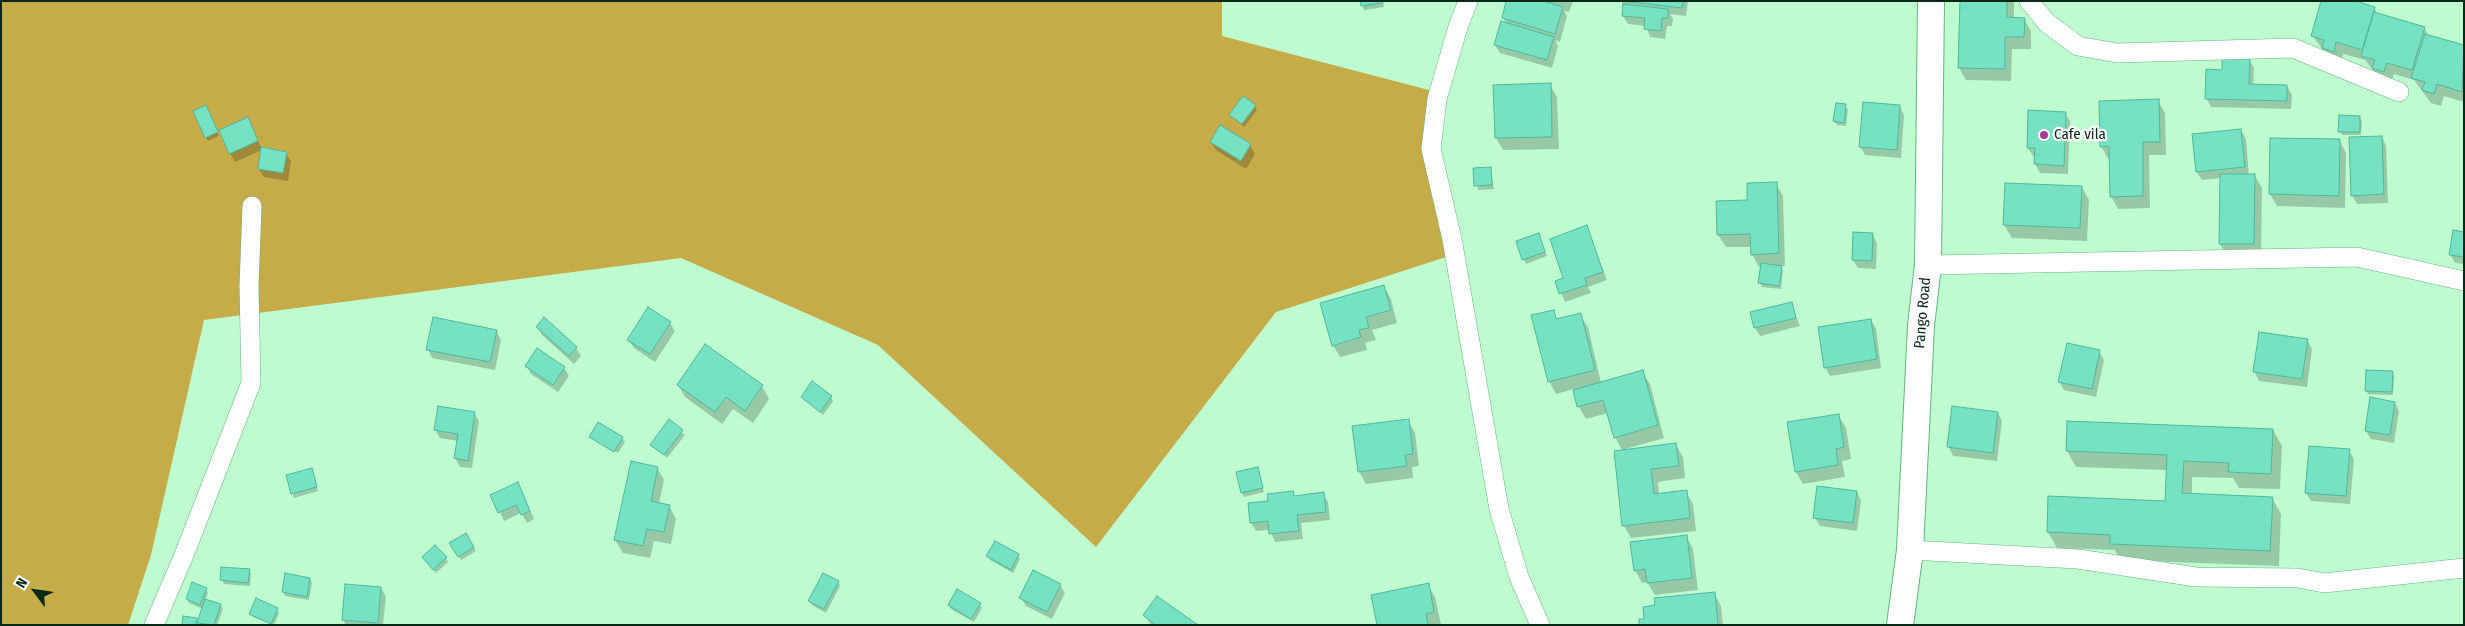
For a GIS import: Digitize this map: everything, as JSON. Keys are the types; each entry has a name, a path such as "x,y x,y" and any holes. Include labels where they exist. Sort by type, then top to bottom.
{"street":[{"path":"1468,1 1458,26 1437,99 1431,149 1452,239 1499,509 1519,577 1540,625"},
{"name":"Pango Road","path":"1900,625 1910,550 1921,326 1928,264 1930,1"},
{"path":"2029,1 2047,23 2078,46 2117,52 2293,48 2399,92"},
{"path":"154,625 184,555 251,383 249,286 252,206"},
{"path":"1928,264 2357,257 2464,281"},
{"path":"1910,550 2078,559 2196,577 2298,578 2324,583 2464,568"}],"shaded area":[{"path":"1,1 1222,1 1222,36 1429,90 1423,153 1446,257 1276,312 1096,547 878,345 681,258 204,320 151,555 128,625 1,625"}],"building":[{"path":"1360,1 1382,1 1383,3 1361,6"},
{"path":"1506,1 1543,1 1563,7 1555,34 1502,18"},
{"path":"1622,1 1683,1 1682,8"},
{"path":"1960,1 2007,1 2007,17 2025,18 2024,37 2005,37 2005,69 1958,68"},
{"path":"2321,1 2356,1 2375,7 2362,50 2336,42 2334,52 2322,48 2324,40 2311,36"},
{"path":"1623,4 1668,9 1668,18 1662,18 1661,31 1644,29 1645,18 1622,16"},
{"path":"2374,12 2425,27 2412,70 2387,63 2384,72 2372,68 2375,60 2361,56"},
{"path":"1501,21 1554,37 1547,60 1494,45"},
{"path":"2425,34 2464,45 2462,92 2437,84 2434,94 2422,90 2425,82 2411,78"},
{"path":"2222,57 2250,58 2249,84 2287,85 2287,101 2205,99 2206,69 2222,70"},
{"path":"1551,83 1552,137 1495,138 1493,85"},
{"path":"1243,96 1256,105 1242,124 1229,115"},
{"path":"2159,99 2160,142 2143,142 2143,196 2110,197 2109,146 2100,147 2099,101"},
{"path":"1863,102 1900,105 1897,150 1859,147"},
{"path":"1836,103 1846,104 1844,123 1833,121"},
{"path":"206,105 218,132 205,138 193,111"},
{"path":"2028,110 2066,112 2064,166 2034,164 2035,148 2027,148"},
{"path":"2339,115 2360,116 2360,132 2338,132"},
{"path":"248,117 258,141 229,154 219,130"},
{"path":"1220,125 1251,144 1241,161 1210,142"},
{"path":"2241,129 2245,167 2196,172 2192,134"},
{"path":"2382,136 2384,194 2351,196 2349,137"},
{"path":"2270,138 2340,139 2339,196 2269,194"},
{"path":"261,147 287,152 283,173 258,169"},
{"path":"1491,167 1492,185 1474,186 1473,168"},
{"path":"2220,174 2255,174 2254,244 2219,244"},
{"path":"1777,182 1779,253 1751,255 1750,234 1717,235 1716,201 1747,200 1747,183"},
{"path":"2005,183 2082,186 2080,228 2003,225"},
{"path":"1587,225 1603,272 1585,278 1587,285 1559,294 1555,281 1563,278 1550,239"},
{"path":"2453,230 2464,232 2464,257 2449,255"},
{"path":"1853,232 1873,233 1872,261 1852,260"},
{"path":"1539,233 1545,252 1522,260 1516,241"},
{"path":"1761,263 1782,266 1779,286 1758,283"},
{"path":"1384,285 1391,310 1366,317 1369,328 1359,330 1361,337 1332,346 1320,303"},
{"path":"1792,302 1796,318 1754,328 1750,312"},
{"path":"648,307 671,322 650,354 627,340"},
{"path":"1554,310 1556,319 1581,313 1595,370 1548,382 1531,315"},
{"path":"433,317 497,330 490,362 426,350"},
{"path":"544,317 577,347 569,356 536,327"},
{"path":"1871,319 1877,359 1824,368 1818,327"},
{"path":"2259,332 2308,339 2302,379 2253,372"},
{"path":"2067,343 2100,350 2092,389 2058,382"},
{"path":"705,344 763,385 745,411 726,397 715,412 677,385"},
{"path":"537,348 565,367 553,385 525,366"},
{"path":"1643,370 1658,425 1614,438 1603,400 1577,407 1573,390"},
{"path":"2366,370 2393,371 2392,392 2365,391"},
{"path":"812,381 832,396 820,412 801,397"},
{"path":"2370,397 2395,402 2390,435 2365,431"},
{"path":"438,406 475,412 468,461 454,458 458,434 434,430"},
{"path":"1952,406 1998,412 1993,453 1947,447"},
{"path":"1839,414 1844,447 1836,449 1838,465 1795,472 1787,422"},
{"path":"669,419 683,430 664,455 650,445"},
{"path":"1409,419 1413,454 1405,455 1407,466 1358,472 1352,426"},
{"path":"2067,421 2273,429 2271,474 2228,472 2229,463 2184,461 2182,493 2273,497 2270,551 2110,544 2110,535 2047,532 2048,496 2165,501 2167,455 2066,451"},
{"path":"598,422 623,437 614,452 589,437"},
{"path":"1676,443 1679,466 1651,469 1654,494 1687,490 1690,518 1622,526 1614,451"},
{"path":"2309,446 2350,449 2346,496 2305,493"},
{"path":"631,461 658,467 651,501 670,505 664,532 647,529 643,546 614,540"},
{"path":"1258,467 1263,488 1241,493 1236,472"},
{"path":"312,468 317,487 291,494 286,475"},
{"path":"518,482 530,511 521,515 516,505 498,513 490,495"},
{"path":"1817,486 1857,491 1853,523 1813,518"},
{"path":"1293,491 1294,496 1324,492 1326,512 1297,515 1299,531 1269,534 1268,521 1250,523 1248,503 1268,501 1267,494"},
{"path":"466,533 474,547 458,557 449,543"},
{"path":"1687,535 1692,578 1647,583 1645,569 1634,571 1630,542"},
{"path":"995,541 1019,554 1011,570 986,556"},
{"path":"435,545 447,557 433,570 422,557"},
{"path":"221,567 250,569 248,583 220,580"},
{"path":"1033,570 1061,584 1047,612 1019,598"},
{"path":"285,573 310,578 307,597 282,592"},
{"path":"823,573 839,581 824,609 808,601"},
{"path":"192,582 207,588 200,605 186,599"},
{"path":"1429,583 1434,612 1426,614 1428,625 1377,625 1371,595"},
{"path":"345,584 381,587 378,623 342,620"},
{"path":"957,589 981,603 971,619 948,605"},
{"path":"1715,592 1718,625 1639,625 1639,619 1644,619 1643,607 1655,605 1654,598"},
{"path":"1157,596 1198,625 1156,625 1143,615"},
{"path":"256,598 278,608 271,624 249,614"},
{"path":"205,599 221,604 214,625 197,623"},
{"path":"183,616 197,618 196,625 182,625"}],"place":[{"name":"Cafe vila","path":"2044,135"}]}
